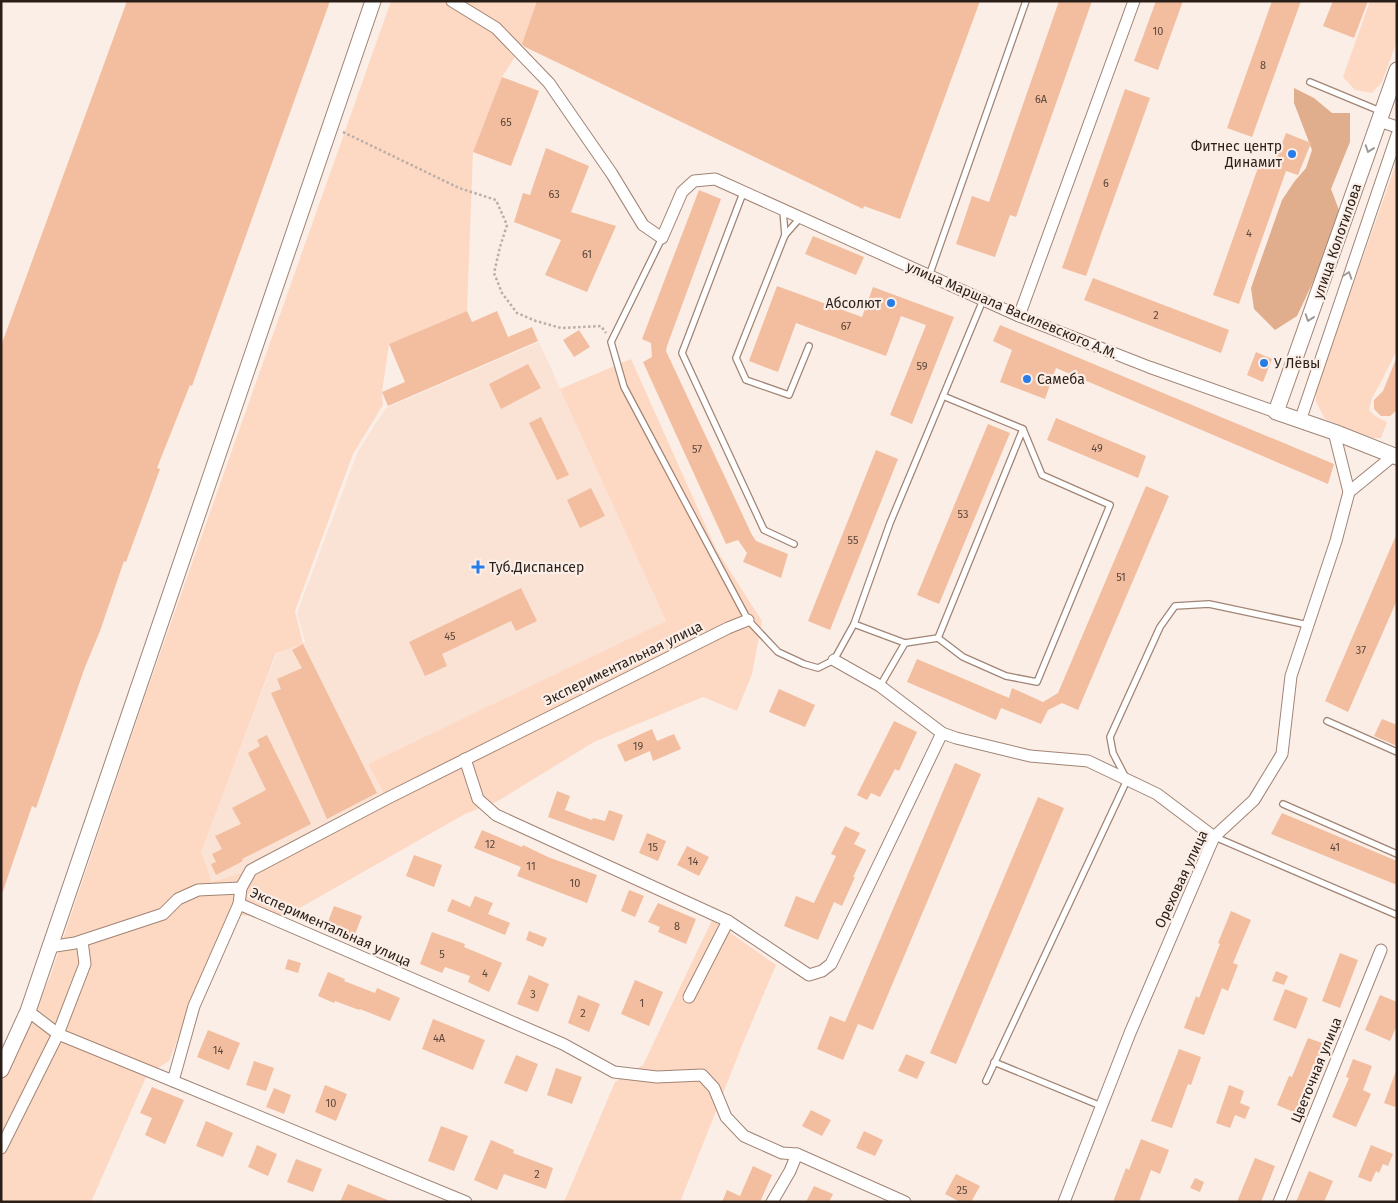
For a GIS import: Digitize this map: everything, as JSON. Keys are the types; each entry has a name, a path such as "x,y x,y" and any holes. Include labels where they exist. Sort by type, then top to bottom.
{"main road":[{"path":"1,1070 28,1011 373,1"},
{"name":"улица Колотилова","path":"1276,412 1397,70"},
{"name":"улица Маршала Василевского А.М.","path":"1276,412 1395,455"}],"street":[{"path":"452,1 496,28 549,83 612,174 643,225 662,238"},
{"path":"1019,316 1134,1"},
{"path":"1381,116 1397,127"},
{"name":"улица Колотилова","path":"1300,421 1397,134"},
{"name":"улица Маршала Василевского А.М.","path":"662,238 682,192 694,181 714,179 1019,316 1276,412"},
{"name":"Ореховая улица","path":"1064,1202 1130,1033 1214,837 1254,800 1282,754 1291,676 1336,542 1349,492 1334,432"},
{"path":"1349,492 1395,455"},
{"name":"Экспериментальная улица","path":"748,620 728,628 465,759 251,870 240,888 239,904 564,1044 614,1072 657,1077 702,1075 714,1088 726,1117 744,1136 782,1153 797,1154 905,1202"},
{"path":"834,660 880,686 942,733 1030,756 1088,761 1157,794 1214,837"},
{"path":"465,759 478,798 496,815 728,921 809,975 822,972 831,964 942,733"},
{"path":"49,948 82,941 163,914 178,899 198,890 240,888"},
{"path":"173,1081 194,1006 239,904"},
{"path":"689,997 728,921"},
{"path":"1,1148 58,1034 84,964 82,941"},
{"name":"Цветочная улица","path":"1279,1202 1380,950"},
{"path":"28,1011 58,1034 466,1202"},
{"path":"772,1202 790,1171 797,1154"}],"lane":[{"path":"928,276 1026,1"},
{"path":"1310,82 1381,116"},
{"path":"743,193 682,353 764,530 794,544"},
{"path":"784,211 785,235"},
{"path":"800,218 785,235 736,358 746,380 789,395 809,346"},
{"path":"662,238 611,342 624,387 748,620 778,652 818,668 834,660 854,624 890,523 983,300"},
{"path":"854,624 904,643 938,638 963,657 1006,676 1037,682 1110,504 1042,475 1023,429 943,396"},
{"path":"938,638 1023,429"},
{"path":"986,1081 1127,780 1113,753 1110,737 1160,627 1175,606 1209,604 1308,624"},
{"path":"880,686 904,643"},
{"path":"1327,721 1397,752"},
{"path":"1283,804 1397,854"},
{"path":"1214,837 1397,915"},
{"path":"994,1062 1101,1106"}],"path":[{"path":"330,126 459,188 496,200 507,225 494,273 502,293 517,313 561,328 602,326 611,342"}],"shaded area":[{"path":"391,1 537,1 522,46 502,77 473,152 467,311 389,344 382,392 383,405 353,454 295,611 303,644 276,653 201,852 212,882 251,870 386,798 368,764 666,621 560,389 631,359 716,549 762,621 752,674 737,711 703,697 594,742 498,801 465,814 284,917 227,915 169,1061 147,1075 91,1202 1,1202 1,1084 50,977 145,696"},
{"path":"1370,1 1397,1 1397,41 1382,82 1372,93 1355,90 1343,77"},
{"path":"1294,88 1314,98 1332,113 1350,113 1350,142 1331,189 1339,210 1323,261 1297,316 1275,330 1254,309 1251,288 1282,200 1306,168 1312,150 1294,103"},
{"path":"1397,161 1397,350 1372,398 1369,410 1375,416 1387,422 1381,438 1372,438 1325,419 1316,402 1316,390"},
{"name":"Туб.Диспансер","path":"539,342 666,621 368,764 386,799 251,870 212,882 200,852 277,653 305,642 297,613 358,451 386,408"},
{"path":"712,920 776,965 680,1202 564,1202 615,1082 643,1065"}],"building":[{"path":"127,1 330,1 192,386 190,385 157,468 160,469 85,667 36,808 32,806 2,894 1,346"},
{"path":"537,1 980,1 900,219 864,206 863,209 525,47 522,44"},
{"path":"1059,1 1092,1 1016,217 1010,215 995,257 956,244 972,196 989,202"},
{"path":"1156,1 1183,1 1158,70 1134,61"},
{"path":"1272,1 1301,1 1252,137 1227,128"},
{"path":"1333,1 1368,1 1354,38 1323,26"},
{"path":"502,77 539,91 511,166 473,152"},
{"path":"1125,89 1150,98 1086,276 1062,268"},
{"path":"1286,133 1311,143 1298,175 1286,171 1239,304 1213,295 1260,162 1273,167"},
{"path":"546,148 589,166 571,212 616,226 587,292 545,275 561,240 514,222 523,193 530,195"},
{"path":"699,190 721,199 666,351 752,535 756,541 788,554 781,578 743,562 747,553 738,540 726,544 643,362 652,357 651,343 642,339"},
{"path":"813,236 864,257 856,275 805,254"},
{"path":"1093,278 1229,330 1221,353 1084,300"},
{"path":"777,286 862,317 873,287 954,317 912,424 890,415 926,325 901,316 886,356 796,323 778,372 749,361"},
{"path":"467,311 472,322 497,311 508,337 532,327 538,341 388,406 382,392 405,382 389,344"},
{"path":"1000,325 1334,464 1328,484 1056,368 1045,399 1000,382 1012,350 993,341"},
{"path":"579,330 590,347 574,357 563,340"},
{"path":"1256,352 1272,359 1263,382 1247,375"},
{"path":"1396,359 1397,410 1390,416 1381,416 1374,409 1374,400 1383,391"},
{"path":"528,364 541,388 501,409 489,384"},
{"path":"541,417 569,475 557,480 529,423"},
{"path":"1056,418 1146,456 1138,478 1047,440"},
{"path":"988,424 1010,433 939,604 917,595"},
{"path":"876,450 898,459 830,630 808,621"},
{"path":"1146,486 1169,496 1078,710 1062,703 1048,710 1041,724 1001,708 996,720 907,682 917,659 1009,698 1012,688 1043,702 1058,693"},
{"path":"591,488 605,516 580,528 567,500"},
{"path":"1397,533 1397,600 1348,712 1325,701"},
{"path":"521,588 537,621 516,631 511,621 442,654 447,666 425,676 409,642"},
{"path":"303,644 377,793 327,819 271,693 281,689 277,679 302,668 292,650"},
{"path":"779,689 815,705 805,727 769,712"},
{"path":"1382,719 1397,725 1397,746 1374,736"},
{"path":"894,721 917,732 899,771 895,769 880,797 871,793 867,800 857,795"},
{"path":"652,729 657,741 674,734 681,749 653,761 650,751 625,762 617,745"},
{"path":"267,735 311,824 242,859 243,861 216,875 211,864 216,862 212,854 222,849 215,836 241,824 232,808 266,790 248,753 260,746 257,740"},
{"path":"955,763 981,774 873,1030 858,1024 843,1060 817,1049 830,1016 845,1022"},
{"path":"557,791 570,796 565,810 592,820 593,818 605,821 609,810 623,815 614,841 548,817"},
{"path":"1038,797 1064,808 956,1064 930,1053"},
{"path":"1282,813 1397,861 1397,885 1271,834"},
{"path":"845,826 860,833 854,844 866,850 842,906 834,902 818,940 784,926 796,896 814,903 836,856 831,854"},
{"path":"482,830 597,875 587,903 517,876 521,867 474,848"},
{"path":"647,833 666,841 658,861 639,853"},
{"path":"687,846 709,857 699,876 677,865"},
{"path":"414,855 442,865 434,887 406,876"},
{"path":"629,890 644,896 635,917 621,911"},
{"path":"475,896 493,903 488,914 510,923 505,935 447,911 452,899 470,907"},
{"path":"658,903 696,919 686,944 658,932 660,927 648,922"},
{"path":"334,906 362,916 354,937 326,927"},
{"path":"1231,911 1251,920 1233,963 1238,965 1228,991 1222,988 1204,1035 1184,1028 1196,996 1199,998"},
{"path":"529,931 547,938 543,947 526,940"},
{"path":"432,932 465,944 464,947 502,963 489,992 468,982 470,976 445,967 442,973 420,964"},
{"path":"1340,953 1358,960 1340,1008 1322,1001"},
{"path":"288,959 301,963 298,973 285,969"},
{"path":"1276,971 1288,976 1284,985 1272,981"},
{"path":"328,972 345,979 344,981 375,993 377,988 400,998 390,1021 318,996"},
{"path":"529,975 549,984 538,1012 517,1004"},
{"path":"635,980 663,992 649,1026 621,1014"},
{"path":"1285,989 1308,998 1296,1029 1273,1020"},
{"path":"578,995 600,1004 589,1032 568,1023"},
{"path":"1380,995 1397,1002 1397,1025 1390,1041 1365,1030"},
{"path":"433,1019 485,1040 473,1070 422,1049"},
{"path":"208,1030 240,1043 229,1070 197,1057"},
{"path":"1308,1038 1325,1044 1296,1113 1277,1105 1289,1076 1292,1077"},
{"path":"1179,1049 1201,1057 1191,1085 1188,1084 1172,1128 1151,1121"},
{"path":"906,1054 925,1062 917,1079 898,1071"},
{"path":"516,1055 538,1064 527,1092 504,1083"},
{"path":"1353,1059 1372,1066 1363,1090 1371,1094 1356,1127 1332,1117 1349,1078 1346,1077"},
{"path":"254,1061 274,1068 266,1091 246,1085"},
{"path":"556,1068 582,1077 572,1104 547,1095"},
{"path":"1396,1071 1397,1101 1395,1107 1384,1103"},
{"path":"325,1085 347,1094 336,1121 315,1112"},
{"path":"1229,1085 1244,1091 1240,1103 1250,1107 1245,1119 1235,1115 1230,1128 1216,1123"},
{"path":"152,1087 184,1100 165,1144 145,1135 152,1118 140,1113"},
{"path":"274,1088 291,1095 284,1114 266,1107"},
{"path":"811,1110 831,1120 822,1136 802,1126"},
{"path":"206,1121 233,1133 223,1157 196,1146"},
{"path":"441,1126 468,1136 454,1171 428,1161"},
{"path":"864,1131 883,1140 875,1156 856,1148"},
{"path":"1141,1139 1169,1150 1160,1174 1151,1170 1139,1202 1113,1202 1126,1168 1129,1170"},
{"path":"491,1140 514,1150 513,1153 553,1168 546,1189 504,1174 497,1190 474,1180"},
{"path":"257,1145 277,1154 268,1176 248,1167"},
{"path":"1371,1145 1393,1154 1388,1166 1383,1164 1379,1173 1376,1171 1371,1182 1358,1177"},
{"path":"1255,1158 1275,1166 1261,1202 1237,1202"},
{"path":"296,1159 322,1169 313,1192 287,1182"},
{"path":"753,1166 772,1175 760,1202 722,1202 727,1190 740,1196"},
{"path":"1309,1171 1333,1181 1324,1202 1296,1202"},
{"path":"956,1174 980,1186 971,1202 960,1202 945,1194"},
{"path":"1195,1178 1204,1182 1200,1192 1190,1188"},
{"path":"348,1184 390,1201 390,1202 340,1202"},
{"path":"814,1186 833,1194 829,1202 806,1202"}],"place":[{"name":"Фитнес центр Динамит","path":"1292,154"},
{"name":"Абсолют","path":"891,303"},
{"name":"У Лёвы","path":"1264,363"},
{"name":"Самеба","path":"1027,379"},
{"name":"Туб.Диспансер","path":"478,567"}]}
